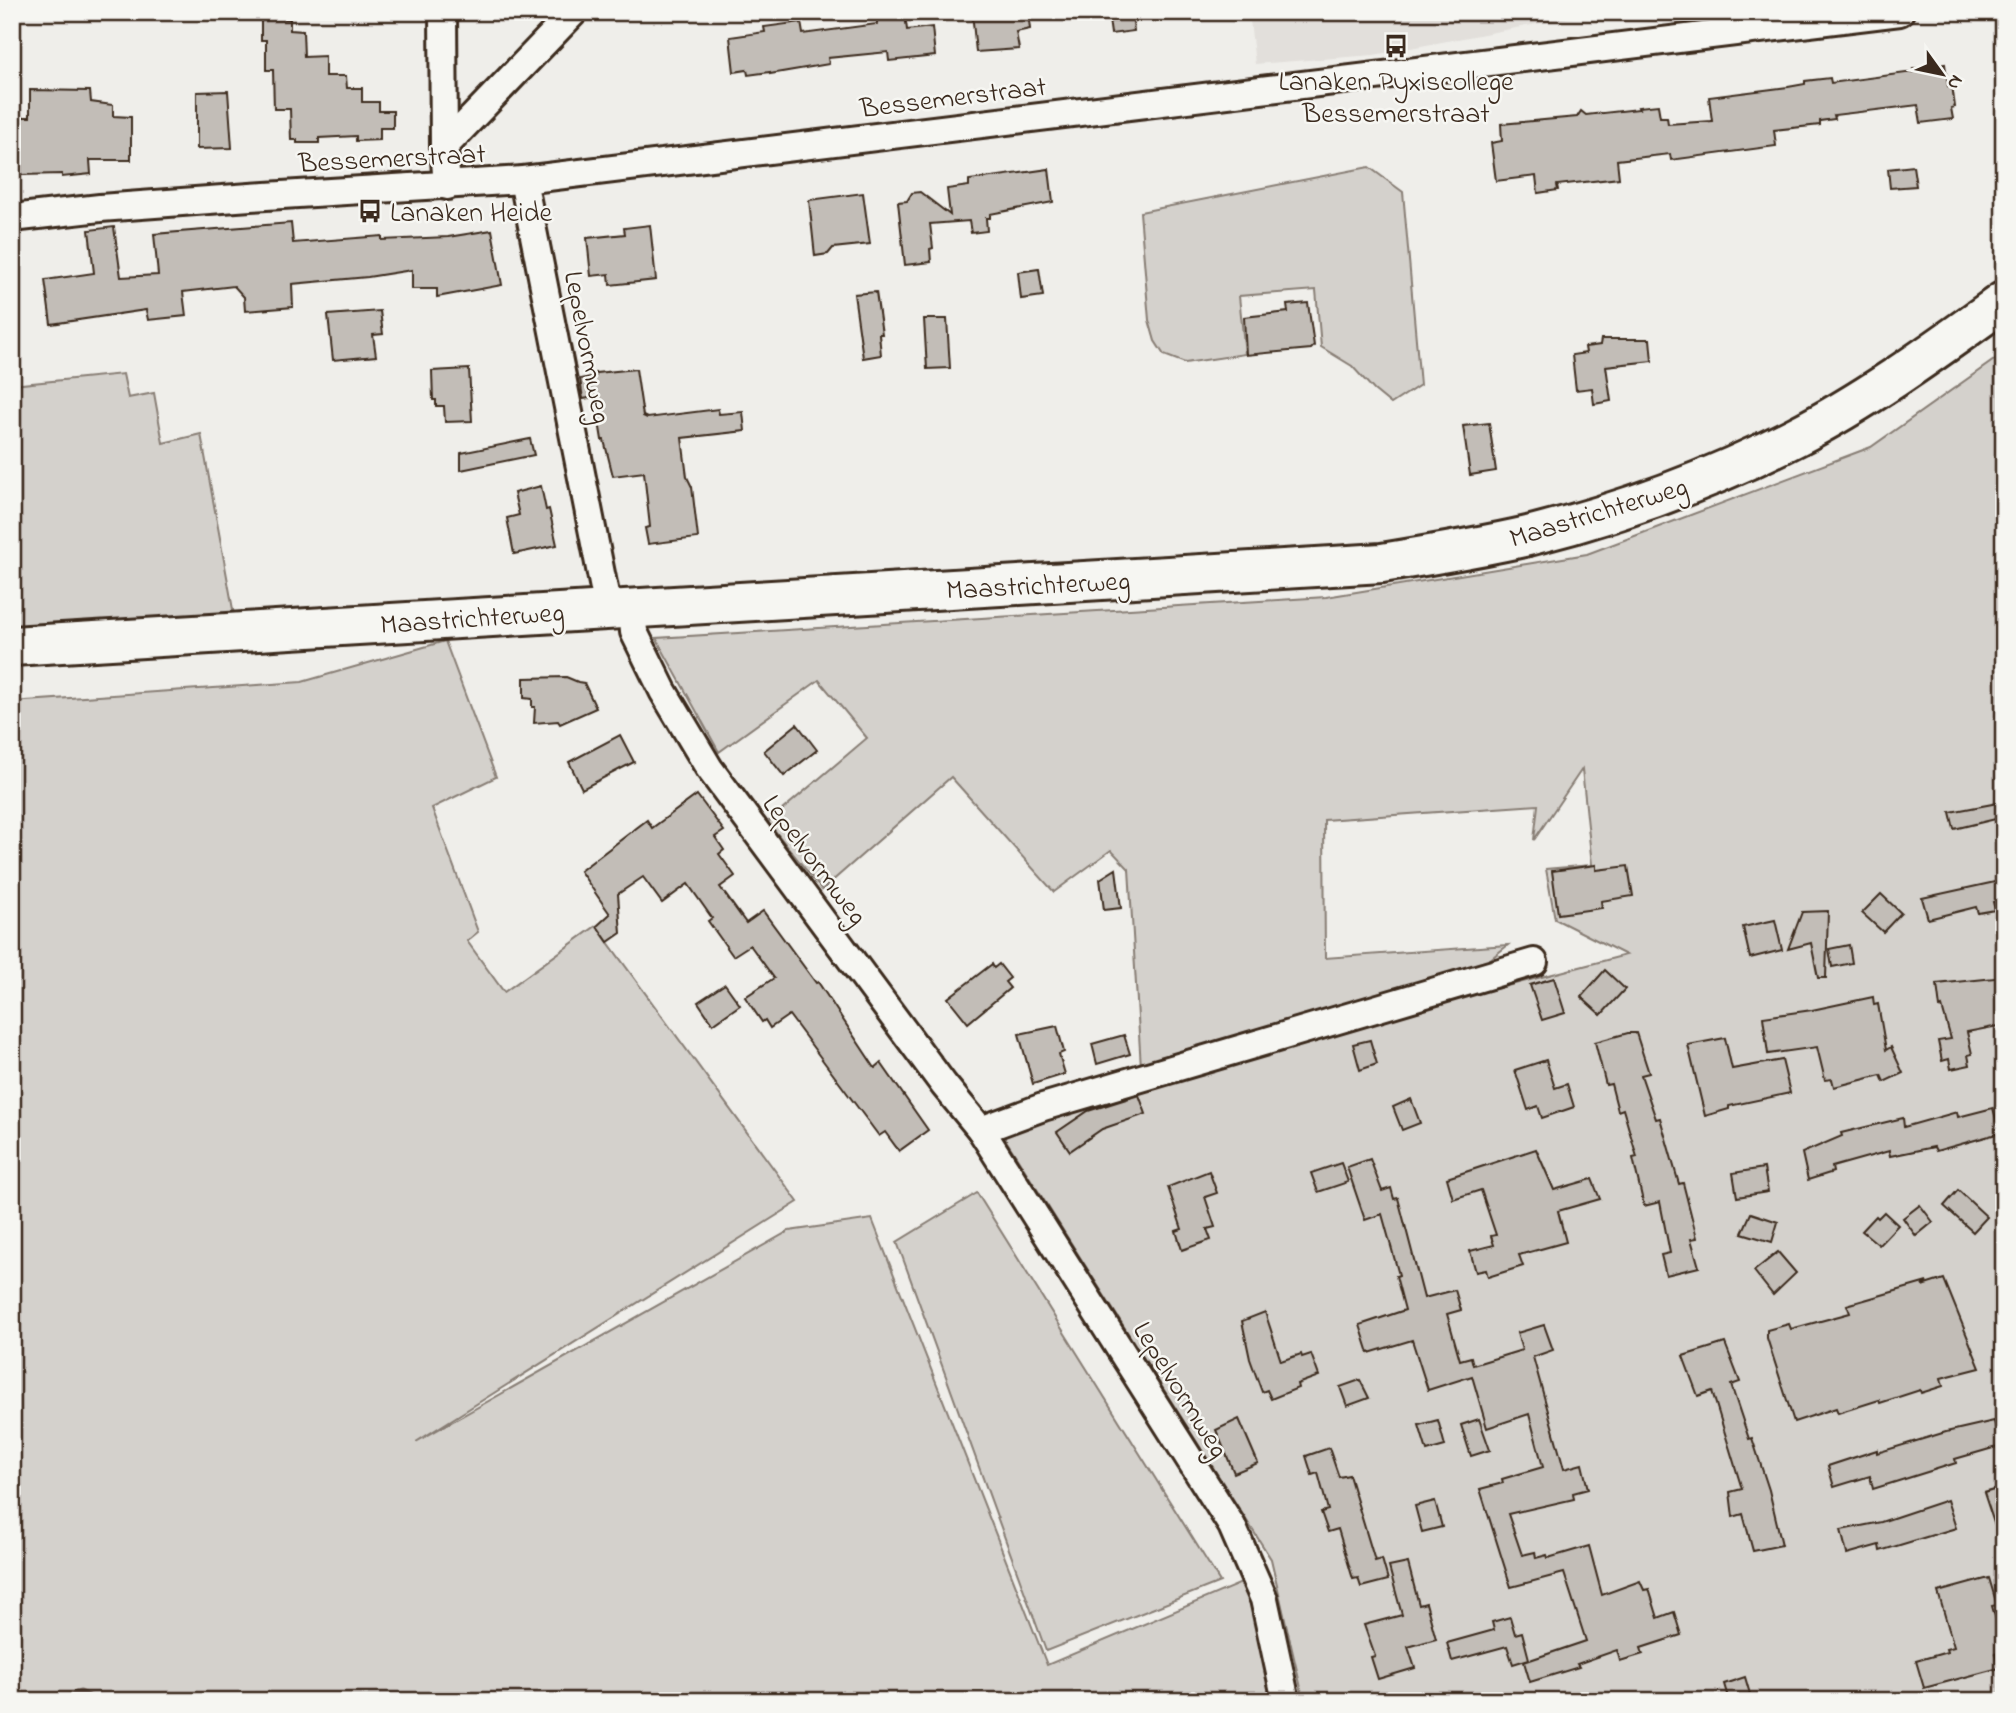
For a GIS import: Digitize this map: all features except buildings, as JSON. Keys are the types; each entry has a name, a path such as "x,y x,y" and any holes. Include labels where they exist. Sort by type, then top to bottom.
{"main road":[{"name":"Maastrichterweg","path":"12,646 1382,563 1527,536 1648,501 1712,476 1796,436 1860,400 2004,301"}],"street":[{"path":"443,12 444,147 447,186"},
{"path":"444,147 573,12"},
{"name":"Bessemerstraat","path":"12,218 100,208 523,180 1900,12"},
{"name":"Lepelvormweg","path":"523,180 620,608 635,632 663,691 709,768 944,1085 981,1130 1232,1526 1264,1599 1286,1701"},
{"path":"981,1130 1043,1107 1534,962"}],"shaded area":[{"path":"1249,12 1583,12 1584,15 1374,55 1255,64"},
{"path":"1369,167 1403,192 1420,385 1391,404 1352,366 1321,347 1316,290 1239,296 1245,354 1185,363 1164,355 1155,341 1149,320 1140,212"},
{"path":"2004,353 2004,1701 1304,1701 1271,1559 1002,1134 1052,1115 1265,1049 1626,955 1555,919 1546,869 1592,865 1582,769 1534,840 1538,805 1324,820 1325,958 1508,945 1479,968 1141,1067 1129,869 1111,850 1054,892 951,777 822,890 768,822 867,738 819,680 719,752 656,638 1326,597 1587,554 1871,447"},
{"path":"123,374 128,398 154,393 163,443 201,434 234,615 12,626 12,385"},
{"path":"445,641 496,777 432,808 478,932 467,941 504,992 596,926 798,1202 416,1442 789,1231 872,1219 1047,1665 1246,1581 1277,1701 12,1701 12,702 302,682"},
{"path":"977,1193 1220,1582 1046,1651 897,1242"}],"waterway":[{"path":"56,1701 80,1693 97,1701"}],"place":[{"name":"Lanaken Pyxiscollege Bessemerstraat","path":"1396,46"},
{"name":"Lanaken Heide","path":"370,211"}]}
